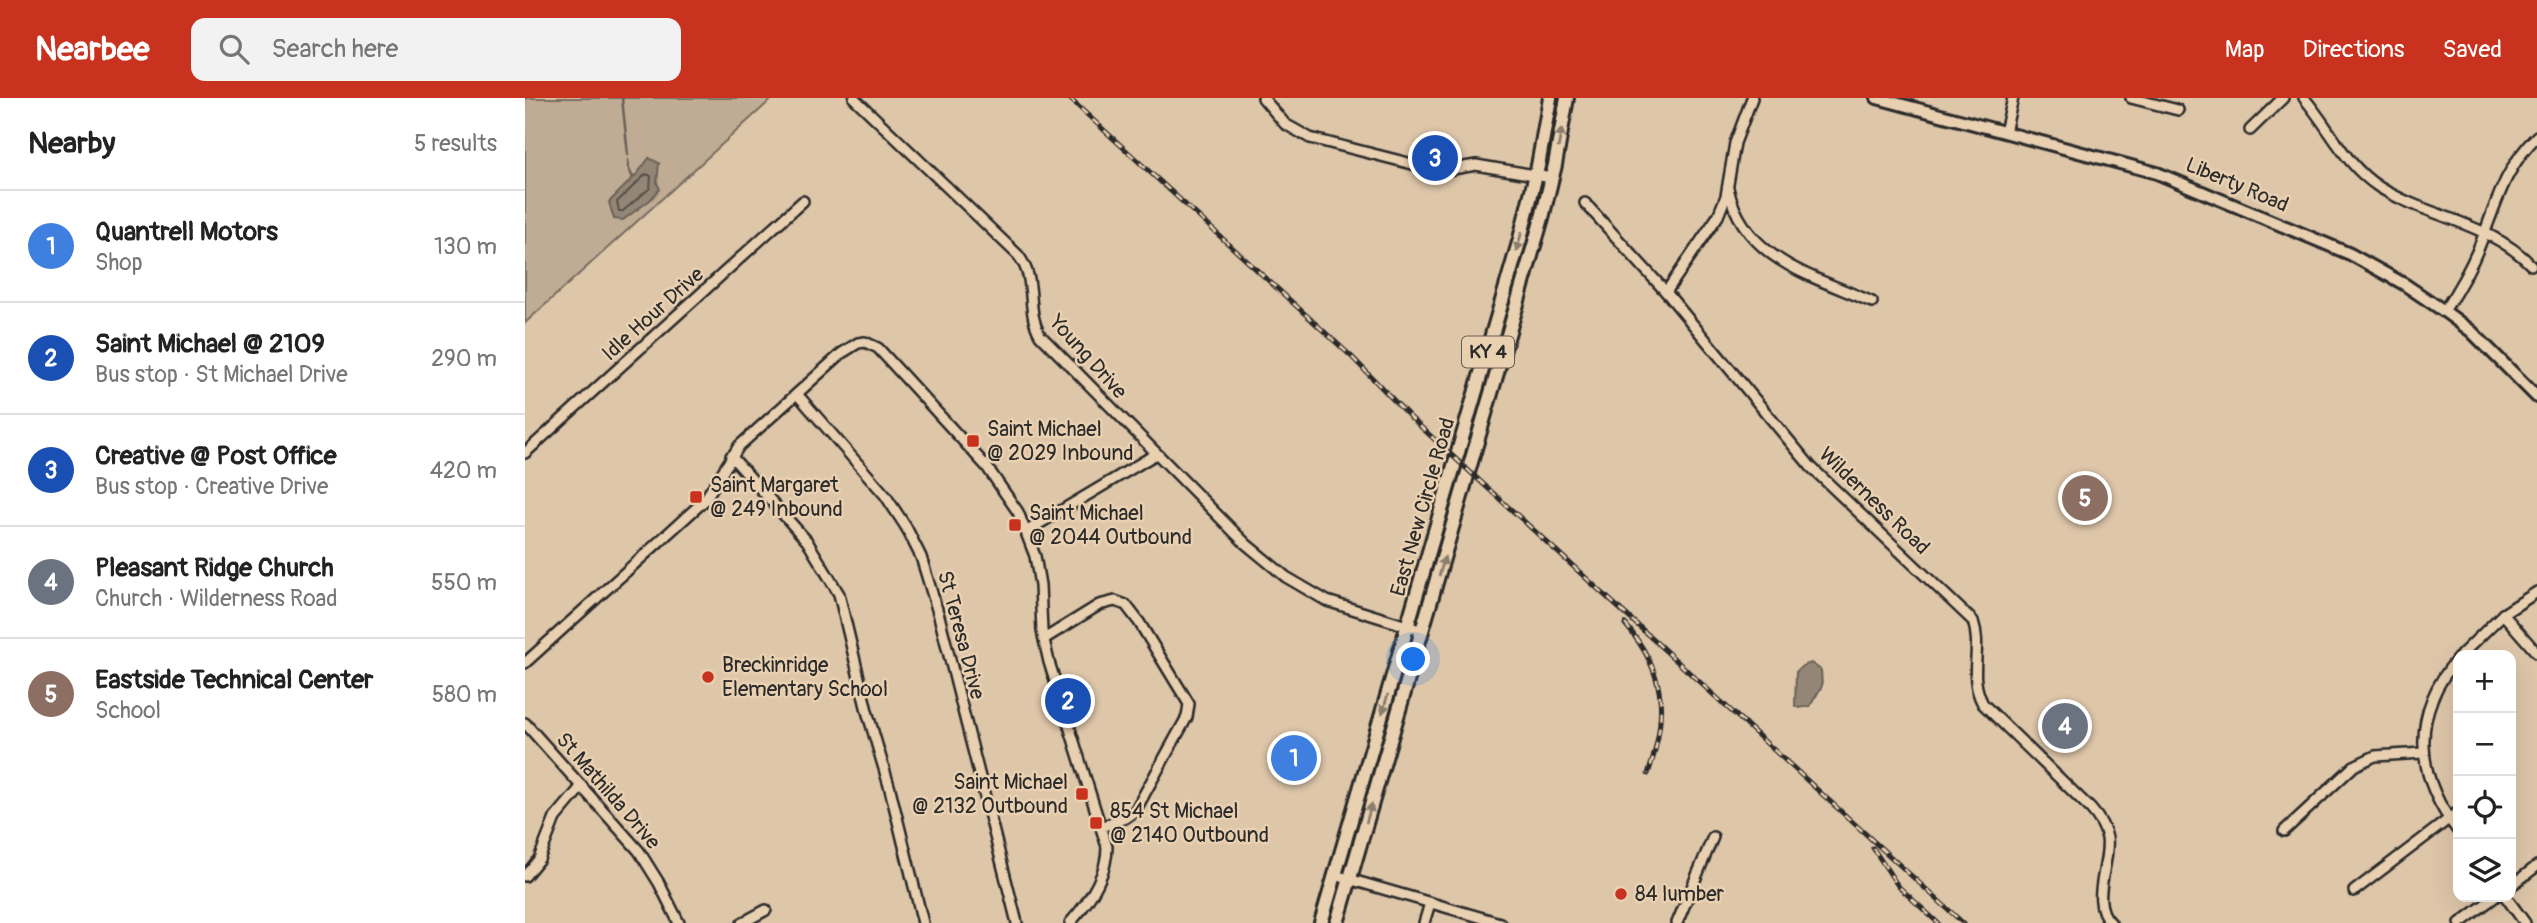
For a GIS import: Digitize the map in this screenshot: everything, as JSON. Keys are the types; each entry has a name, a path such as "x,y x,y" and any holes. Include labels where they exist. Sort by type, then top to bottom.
{"highway":[{"name":"East New Circle Road","path":"1321,923 1520,239 1550,98"},
{"name":"East New Circle Road","path":"1337,923 1552,178 1567,98"}],"main road":[{"name":"Liberty Road","path":"1877,98 2134,166 2178,181 2350,254 2397,279 2444,310 2471,331 2537,397"}],"street":[{"name":"Young Drive","path":"854,98 1018,255 1030,278 1032,317 1039,335 1246,544 1286,577 1327,601 1423,631"},
{"path":"1263,98 1285,124 1310,138 1432,169 1447,170 1476,165 1552,178"},
{"path":"1666,292 1718,216 1728,186 1735,144 1752,98"},
{"path":"2005,132 2013,98"},
{"path":"2131,98 2178,110"},
{"path":"2250,130 2283,98"},
{"path":"2304,98 2348,160 2372,182 2391,194 2510,247 2531,265"},
{"path":"2444,310 2466,277 2506,177 2537,136"},
{"path":"1728,186 1734,206 1745,227 1776,260 1872,302"},
{"name":"Idle Hour Drive","path":"525,453 803,201"},
{"name":"Wilderness Road","path":"1585,203 1666,292 1811,467 1973,621 1976,648 1974,680 1977,694 1983,704 2091,809 2104,829 2107,852 2102,907 2105,918 2111,923"},
{"path":"525,663 704,501 739,446 796,394 853,345 865,342 875,346 891,360 993,474 1027,531 1038,571 1044,639 1049,663 1107,847 1104,869 1087,900 1070,923"},
{"name":"St Teresa Drive","path":"796,394 885,495 907,527 921,557 942,628 1017,923"},
{"path":"1027,531 1156,454"},
{"path":"731,456 801,532 817,554 839,594 923,923"},
{"path":"2467,650 2503,614 2537,592"},
{"path":"1044,639 1099,605 1115,601 1126,605 1189,704 1187,717 1135,811 1101,827"},
{"path":"2503,614 2537,653"},
{"path":"2453,666 2438,685 2431,702 2423,753 2428,779 2453,824"},
{"name":"St Mathilda Drive","path":"525,723 639,851 679,923"},
{"path":"2284,831 2354,766 2375,756 2423,753"},
{"path":"525,876 539,859 560,810 582,786"},
{"path":"2354,891 2453,816"},
{"path":"1677,923 1713,837"},
{"path":"2516,882 2537,866"},
{"path":"1335,874 1500,923"},
{"path":"2460,923 2488,902"},
{"path":"2510,902 2525,923"},
{"path":"1424,923 1430,903"},
{"path":"742,923 766,910"}],"shaded area":[{"path":"525,98 773,98 525,323"}],"water":[{"path":"649,158 659,163 657,183 660,189 623,220 614,219 609,202"},
{"path":"1811,663 1821,670 1822,686 1810,706 1799,708 1795,706 1796,672"}],"waterway":[{"path":"622,98 628,155"},
{"path":"628,160 633,178"}],"railway":[{"path":"1069,98 1352,357 1410,417 1963,923"},
{"path":"1625,624 1649,660 1660,696 1659,733 1648,774"},
{"path":"1873,848 1898,886 1938,923"}],"place":[{"name":"Creative @ Post Office","path":"1435,158"},
{"name":"Saint Michael @ 2029 Inbound","path":"973,441"},
{"name":"Saint Margaret @ 249 Inbound","path":"696,497"},
{"name":"Eastside Technical Center","path":"2085,498"},
{"name":"Saint Michael @ 2044 Outbound","path":"1015,525"},
{"name":"Breckinridge Elementary School","path":"708,677"},
{"name":"Saint Michael @ 2109","path":"1068,701"},
{"name":"Pleasant Ridge Church","path":"2065,726"},
{"name":"Quantrell Motors","path":"1294,758"},
{"name":"Saint Michael @ 2132 Outbound","path":"1082,794"},
{"name":"854 St Michael @ 2140 Outbound","path":"1096,823"},
{"name":"84 lumber","path":"1621,894"}]}
